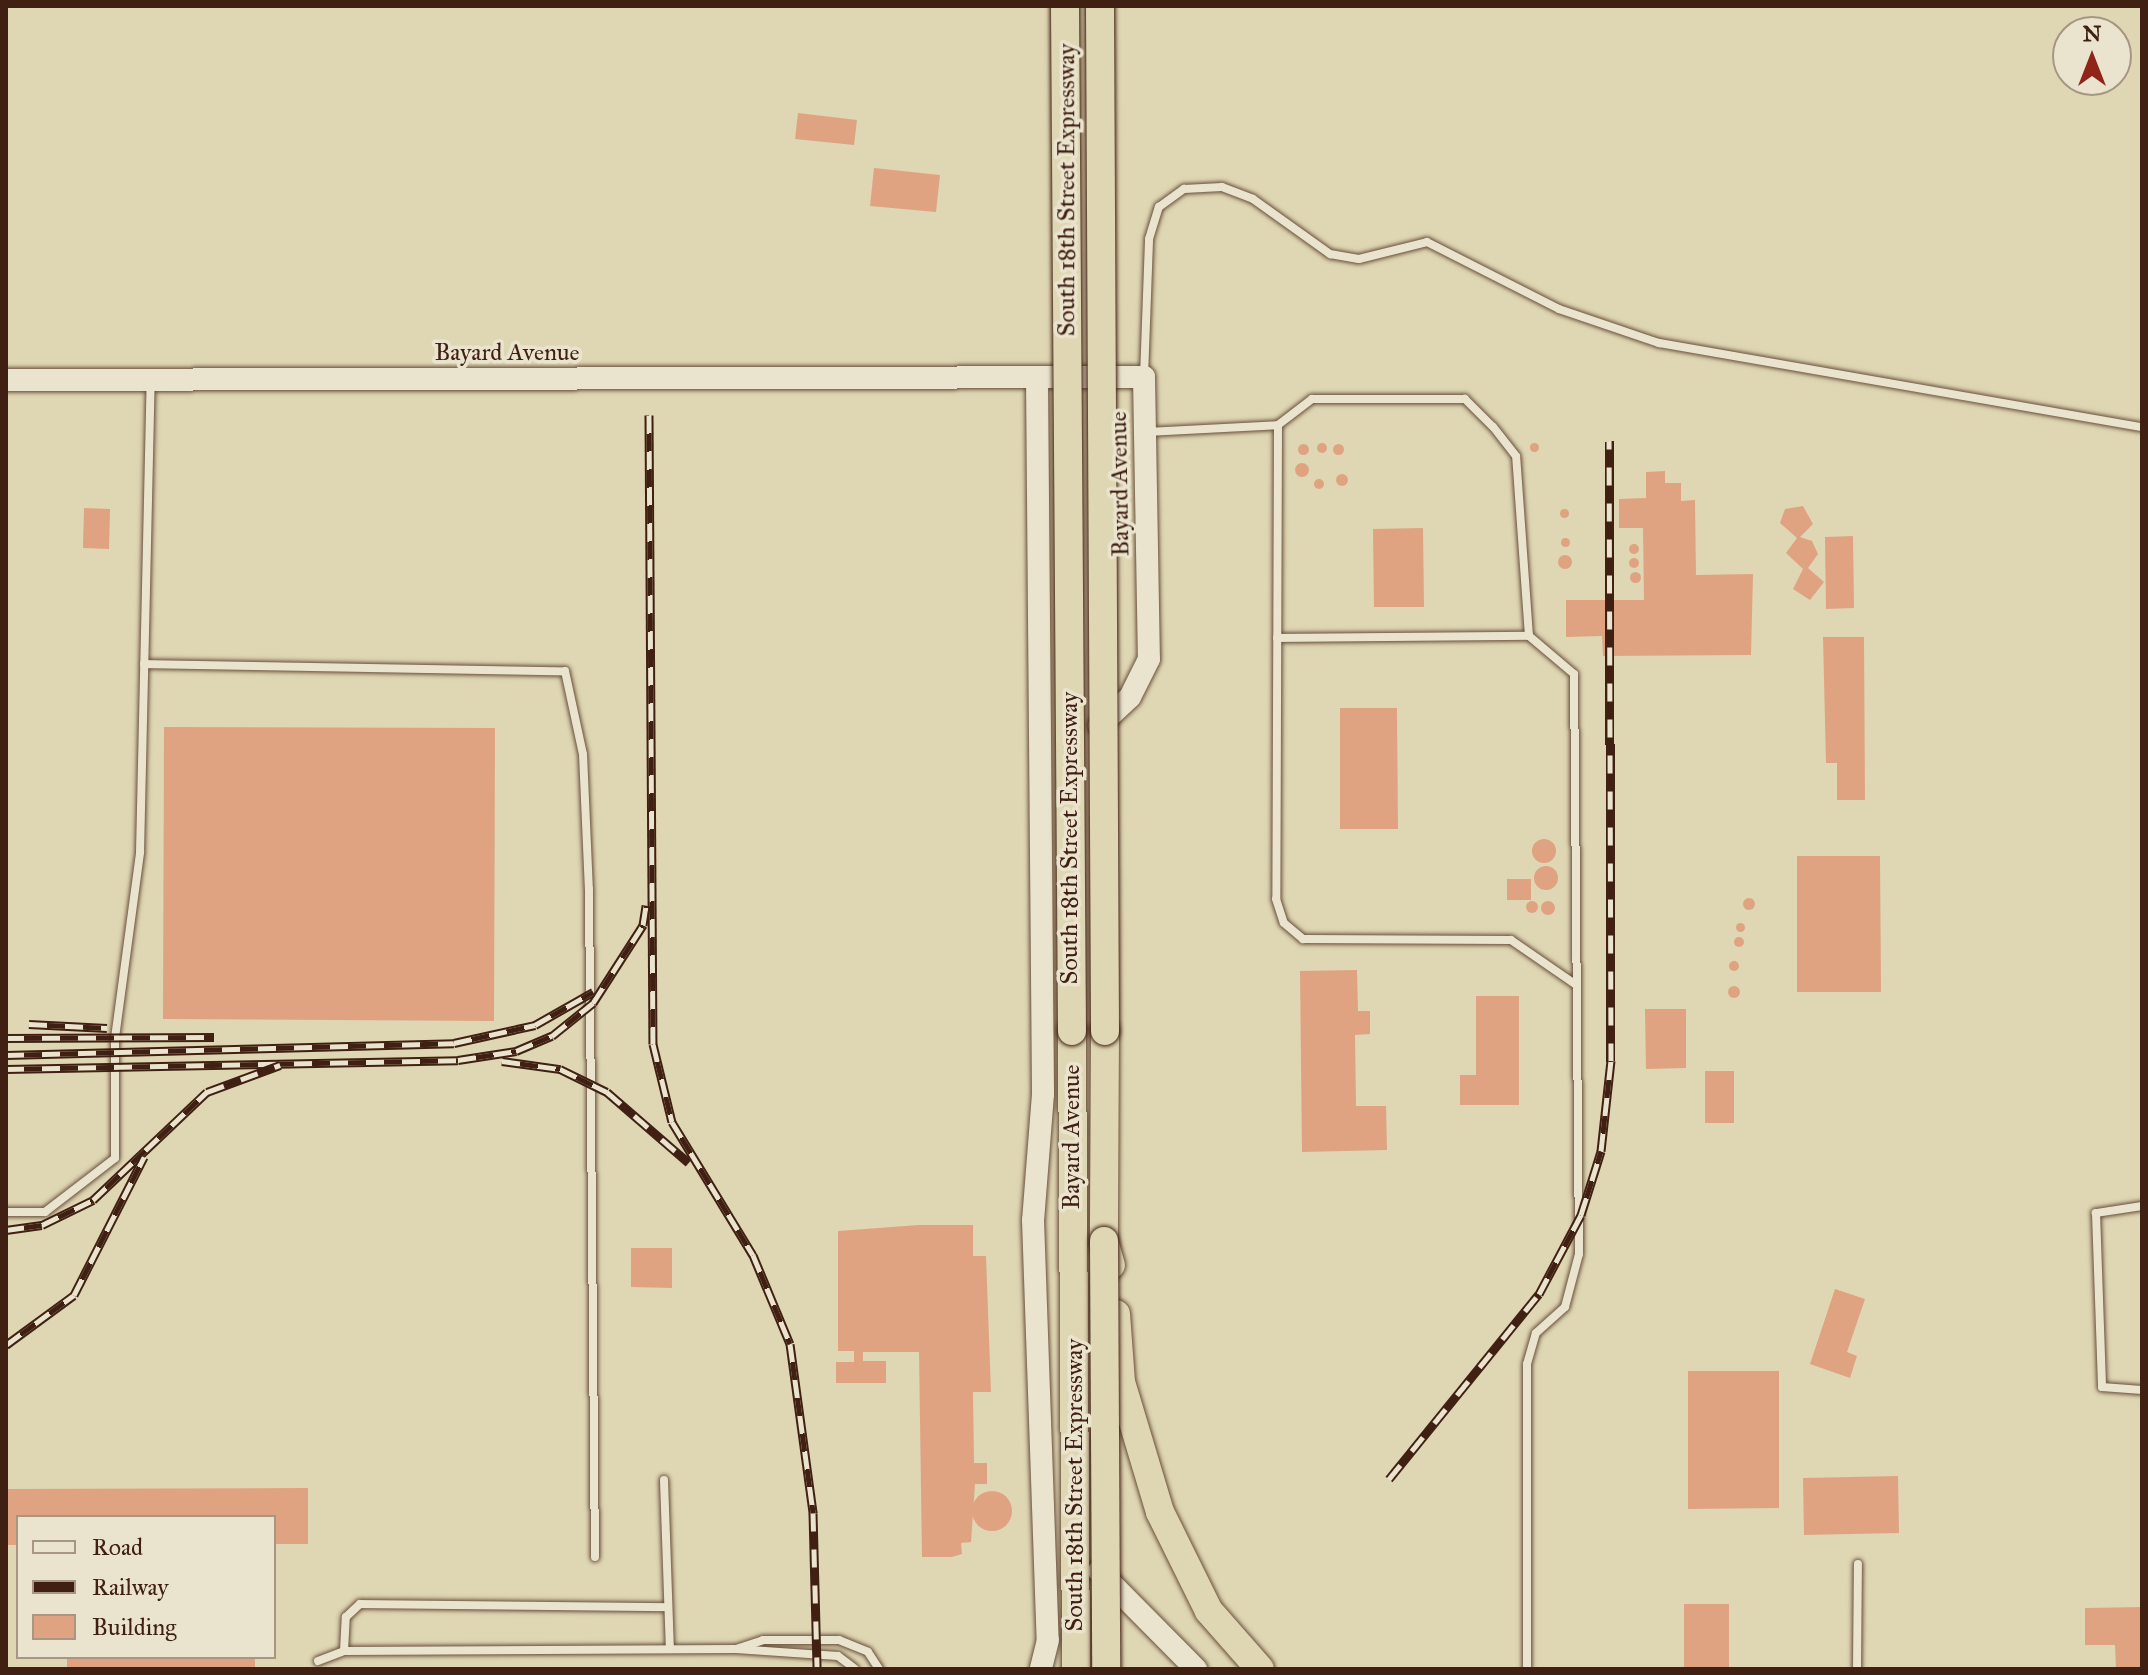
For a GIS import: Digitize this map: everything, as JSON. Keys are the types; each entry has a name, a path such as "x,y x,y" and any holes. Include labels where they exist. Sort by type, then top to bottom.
{"highway":[{"name":"South 18th Street Expressway","path":"1065,6 1076,1669"},
{"name":"South 18th Street Expressway","path":"1100,6 1106,1669"},
{"path":"1104,1241 1115,1279 1121,1382 1160,1512 1189,1574 1260,1669"}],"street":[{"path":"1037,377 1043,1094 1033,1220 1048,1640 1041,1669"},
{"name":"Bayard Avenue","path":"6,380 1144,377 1149,659 1130,697 1100,721 1097,1570 1196,1669"}],"lane":[{"path":"1144,377 1149,239 1159,207 1184,189 1222,187 1253,199 1330,254 1359,259 1427,242 1559,309 1659,343 2142,427"},
{"path":"6,1212 45,1212 115,1158 115,1038 140,852 151,381"},
{"path":"1145,432 1278,425 1312,399 1465,399 1516,456 1529,636"},
{"path":"1278,425 1276,899 1284,923 1303,939 1511,940 1575,984"},
{"path":"1277,638 1529,636 1574,674 1579,1254 1565,1307 1536,1333 1527,1364 1527,1669"},
{"path":"144,664 565,671 583,754 589,889 595,1557"},
{"path":"2142,1206 2096,1213 2102,1387 2142,1390"},
{"path":"664,1480 670,1649"},
{"path":"1857,1669 1858,1564"},
{"path":"344,1651 346,1617 360,1604 668,1607"},
{"path":"736,1649 763,1640 839,1640 868,1652 879,1669"},
{"path":"318,1661 344,1651 736,1649 838,1656 855,1669"}],"building":[{"path":"798,113 857,120 854,145 795,139"},
{"path":"874,168 940,175 936,212 870,206"},
{"path":"1303,443 1309,449 1303,455 1297,449"},
{"path":"1322,443 1327,448 1322,453 1317,448"},
{"path":"1534,443 1538,447 1534,451 1530,447"},
{"path":"1338,444 1343,449 1338,454 1333,449"},
{"path":"1302,463 1309,470 1302,477 1295,470"},
{"path":"1665,471 1665,483 1681,483 1681,501 1695,500 1696,575 1753,574 1751,655 1603,656 1602,636 1566,637 1566,600 1644,600 1643,528 1619,528 1619,499 1646,498 1646,472"},
{"path":"1337,475 1347,475 1347,485 1337,485"},
{"path":"1319,479 1324,484 1319,489 1314,484"},
{"path":"1803,506 1813,524 1800,537 1812,541 1818,554 1808,568 1824,582 1810,600 1793,589 1803,569 1786,553 1797,538 1780,523 1785,509"},
{"path":"84,508 110,509 109,549 83,548"},
{"path":"1564,508 1569,513 1564,518 1559,513"},
{"path":"1423,528 1424,607 1374,607 1373,529"},
{"path":"1853,536 1854,608 1826,609 1825,537"},
{"path":"1565,538 1569,542 1565,546 1561,542"},
{"path":"1634,544 1639,549 1634,554 1629,549"},
{"path":"1565,555 1572,562 1565,569 1558,562"},
{"path":"1634,558 1639,563 1634,568 1629,563"},
{"path":"1635,572 1640,577 1635,582 1630,577"},
{"path":"1823,637 1864,637 1865,800 1837,800 1837,763 1826,763"},
{"path":"1340,708 1397,708 1398,829 1340,829"},
{"path":"164,727 495,728 494,1021 163,1019"},
{"path":"1544,839 1555,846 1556,851 1549,862 1544,863 1533,856 1532,851 1539,840"},
{"path":"1797,856 1880,856 1881,992 1797,992"},
{"path":"1546,866 1557,873 1558,878 1551,889 1546,890 1535,883 1534,878 1541,867"},
{"path":"1507,879 1531,879 1531,900 1507,900"},
{"path":"1749,898 1755,904 1749,910 1743,904"},
{"path":"1532,901 1538,907 1532,913 1526,907"},
{"path":"1548,901 1555,908 1548,915 1541,908"},
{"path":"1740,923 1744,927 1740,931 1736,927"},
{"path":"1739,937 1744,942 1739,947 1734,942"},
{"path":"1734,961 1739,966 1734,971 1729,966"},
{"path":"1357,970 1358,1011 1370,1011 1370,1034 1355,1035 1356,1106 1386,1106 1387,1150 1302,1152 1300,971"},
{"path":"1734,986 1740,992 1734,998 1728,992"},
{"path":"1476,996 1519,996 1519,1105 1460,1105 1460,1075 1476,1075"},
{"path":"1645,1009 1686,1009 1686,1068 1646,1069"},
{"path":"1705,1071 1734,1071 1734,1123 1705,1123"},
{"path":"973,1225 973,1256 986,1256 991,1392 973,1392 974,1463 987,1463 987,1484 975,1484 971,1542 961,1543 962,1554 952,1557 922,1557 919,1352 863,1352 863,1361 886,1361 886,1383 836,1383 836,1362 854,1362 854,1351 838,1351 838,1231"},
{"path":"631,1248 672,1248 672,1288 631,1287"},
{"path":"1835,1289 1865,1299 1847,1352 1857,1356 1850,1378 1810,1364"},
{"path":"1688,1371 1779,1371 1779,1508 1688,1509"},
{"path":"1898,1476 1899,1533 1804,1535 1803,1478"},
{"path":"308,1488 308,1544 276,1544 276,1515 16,1515 16,1545 6,1545 6,1489"},
{"path":"992,1491 1006,1497 1012,1511 1006,1525 992,1531 978,1525 972,1511 978,1497"},
{"path":"1684,1604 1729,1604 1729,1669 1684,1669"},
{"path":"2142,1607 2142,1669 2116,1669 2115,1645 2085,1645 2085,1608"},
{"path":"67,1659 255,1659 255,1669 67,1669"}],"railway":[{"path":"649,415 653,1044 672,1122 753,1255 790,1344 813,1513 817,1669"},
{"path":"1389,1479 1539,1294 1581,1215 1601,1151 1611,1061 1609,441"},
{"path":"6,1069 458,1060 516,1051 552,1036 593,1003 643,925 646,905"},
{"path":"6,1055 454,1043 535,1025 593,992"},
{"path":"29,1024 107,1028"},
{"path":"6,1038 214,1037"},
{"path":"502,1061 560,1069 607,1092 689,1163"},
{"path":"6,1230 42,1225 93,1200 207,1092 280,1065"},
{"path":"6,1345 74,1295 144,1157"}]}
